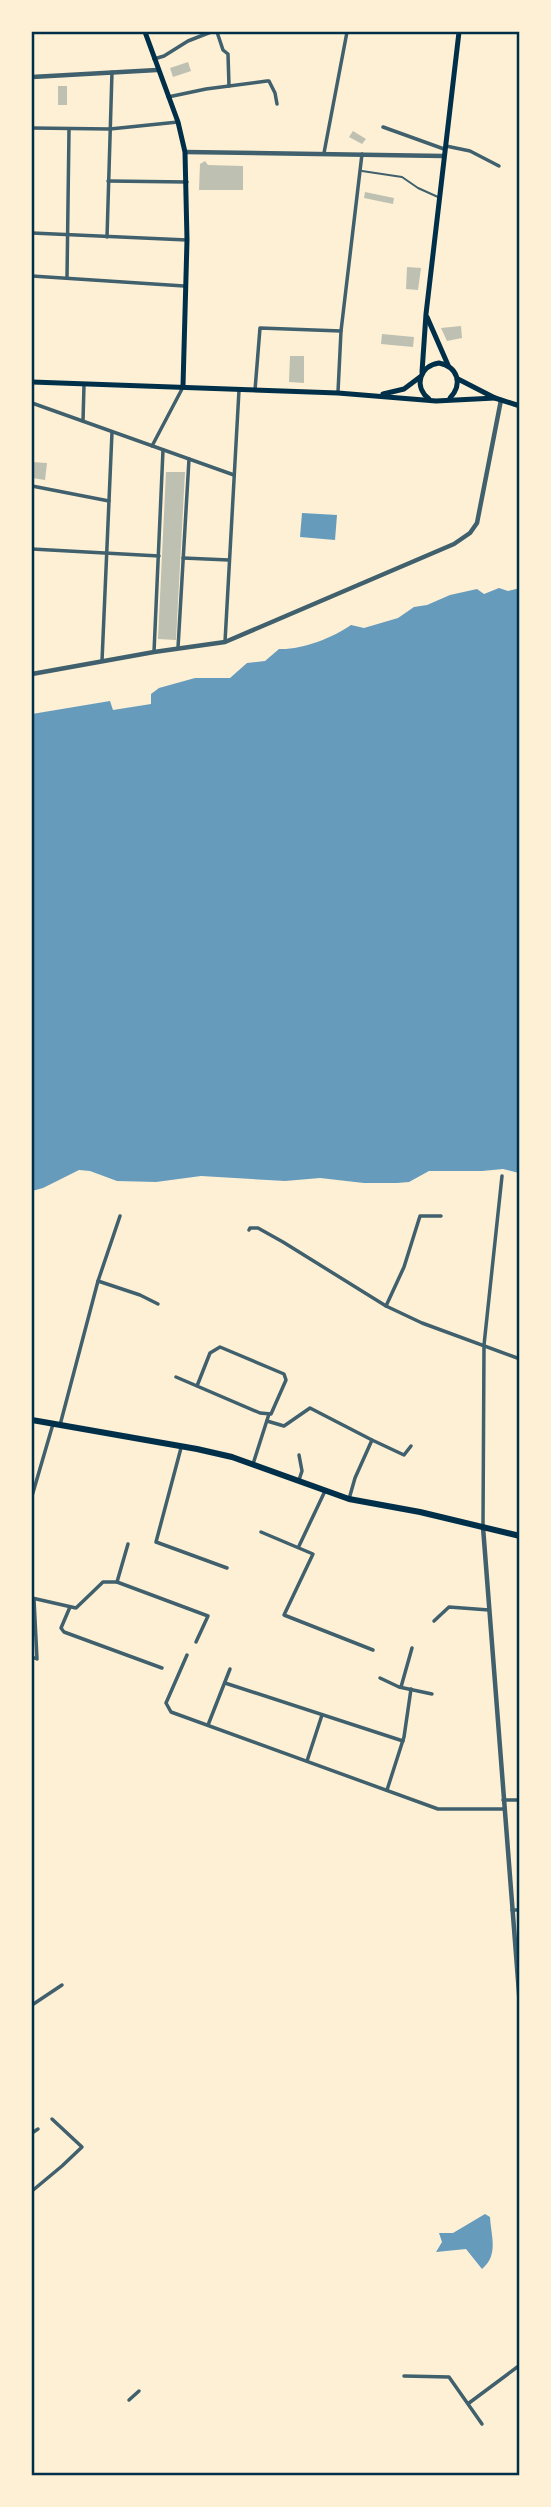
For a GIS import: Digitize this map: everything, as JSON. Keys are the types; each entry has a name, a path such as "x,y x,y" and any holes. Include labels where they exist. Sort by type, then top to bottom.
{"main road":[{"path":"145,32 178,122 185,152 187,240 183,386"},
{"path":"429,399 421,390 421,375 458,32"},
{"path":"426,314 449,366 458,379 498,399 520,406"},
{"path":"380,395 404,390 434,364 449,366"},
{"path":"448,399 456,390 458,379"},
{"path":"32,382 338,393 436,401 498,399"},
{"path":"32,1420 232,1457 349,1499 520,1536"}],"street":[{"path":"154,59 212,32"},
{"path":"217,32 223,50 228,54 229,86"},
{"path":"324,153 347,32"},
{"path":"32,76 158,69"},
{"path":"107,237 112,72"},
{"path":"168,97 270,81 276,104"},
{"path":"32,128 110,129 178,122"},
{"path":"383,127 444,150"},
{"path":"67,278 69,130"},
{"path":"185,152 362,154 470,151 499,166"},
{"path":"338,393 341,331 362,154"},
{"path":"108,181 187,182"},
{"path":"32,233 187,240"},
{"path":"32,276 184,286"},
{"path":"255,390 260,328 341,331"},
{"path":"83,421 85,383"},
{"path":"152,446 183,386"},
{"path":"225,642 239,390"},
{"path":"32,674 225,642 436,552 470,533 480,512 498,399"},
{"path":"32,402 234,475"},
{"path":"102,661 113,432"},
{"path":"154,652 163,450"},
{"path":"178,648 189,459"},
{"path":"32,486 109,501"},
{"path":"32,549 160,556"},
{"path":"183,558 230,560"},
{"path":"502,1176 484,1345 483,1527 520,2006"},
{"path":"32,1496 120,1216"},
{"path":"386,1306 404,1267 420,1216 441,1216"},
{"path":"248,1230 250,1227 258,1228 386,1306 422,1323 520,1359"},
{"path":"98,1281 158,1304"},
{"path":"197,1386 210,1353 220,1347 284,1374 286,1380 273,1411 269,1414 253,1464"},
{"path":"176,1377 260,1413 269,1414"},
{"path":"267,1421 284,1426 310,1408 404,1455 411,1446"},
{"path":"349,1499 372,1440"},
{"path":"182,1446 156,1542 227,1568"},
{"path":"299,1455 302,1471 299,1482"},
{"path":"299,1546 325,1491"},
{"path":"261,1532 313,1554 284,1615 373,1650"},
{"path":"117,1582 128,1544"},
{"path":"32,1657 37,1660 33,1599 70,1607 79,1606 103,1582 117,1582 208,1616 196,1642"},
{"path":"70,1607 61,1628 64,1632 162,1668"},
{"path":"434,1621 449,1607 489,1610"},
{"path":"401,1687 412,1648"},
{"path":"187,1655 166,1705 171,1712 438,1810 504,1809"},
{"path":"208,1725 230,1669"},
{"path":"380,1678 401,1687 432,1694"},
{"path":"225,1683 403,1741"},
{"path":"387,1790 403,1741 411,1689"},
{"path":"307,1761 322,1715"},
{"path":"503,1800 520,1800"},
{"path":"512,1910 520,1910"},
{"path":"32,2005 62,1985"},
{"path":"32,2192 82,2147 52,2119"},
{"path":"32,2133 38,2129"},
{"path":"469,2403 520,2365"},
{"path":"404,2376 446,2375 482,2424"},
{"path":"129,2400 139,2391"}],"lane":[{"path":"360,171 399,176 439,198"}],"water":[{"path":"302,513 337,515 335,540 300,537"},
{"path":"499,588 508,591 520,588 519,1173 503,1169 429,1171 409,1182 397,1183 364,1183 320,1178 285,1181 201,1176 156,1182 117,1181 79,1170 32,1191 32,714 110,701 113,710 151,704 151,694 159,688 195,678 230,678 247,663 265,661 279,649 297,648 316,642 351,625 364,628 398,618 414,607 427,605 450,595 477,589 484,594"},
{"path":"485,2214 490,2217 493,2245 491,2258 482,2269 466,2249 436,2252 442,2242 439,2233 453,2233"}],"building":[{"path":"188,62 191,71 173,77 170,68"},
{"path":"58,86 67,86 67,105 58,105"},
{"path":"353,131 366,139 362,144 349,137"},
{"path":"205,161 208,165 243,166 243,190 199,190 200,164"},
{"path":"365,192 394,198 393,204 364,198"},
{"path":"407,267 421,268 418,290 406,289"},
{"path":"461,326 462,338 447,341 441,328"},
{"path":"382,334 414,337 413,347 381,344"},
{"path":"290,356 304,356 304,383 289,382"},
{"path":"32,462 47,463 45,480 32,478"},
{"path":"166,472 185,472 176,640 158,639"}]}
